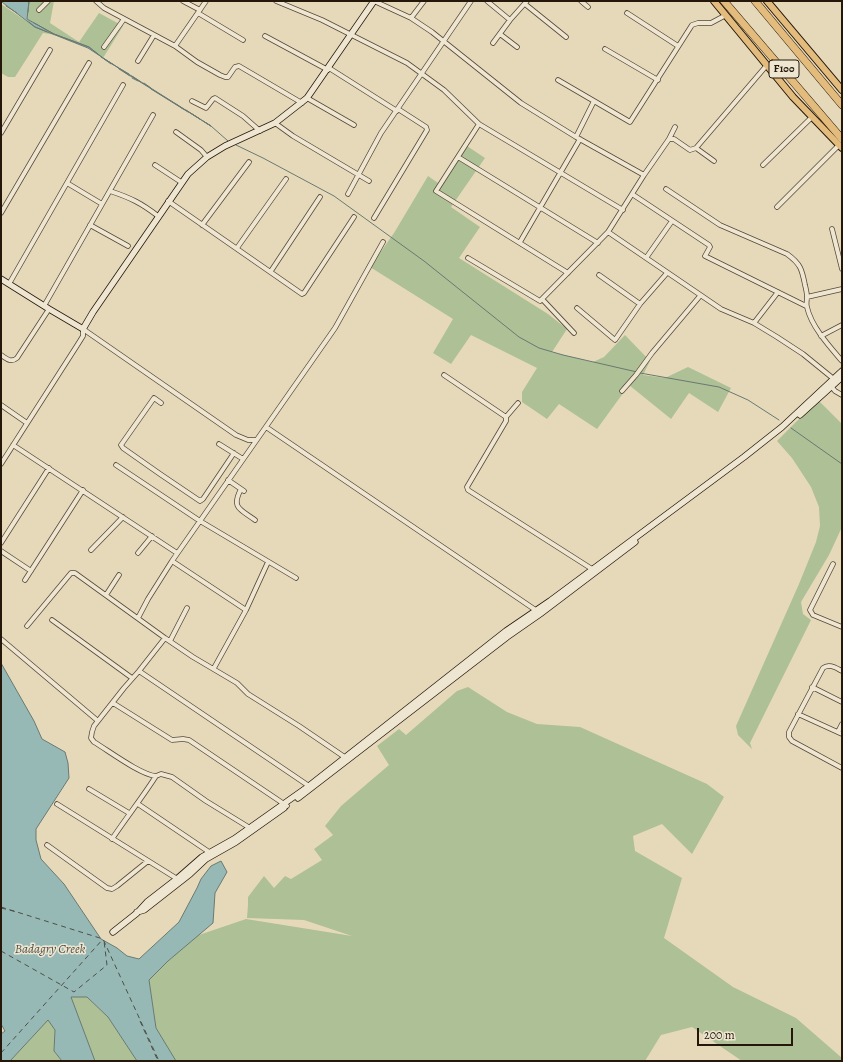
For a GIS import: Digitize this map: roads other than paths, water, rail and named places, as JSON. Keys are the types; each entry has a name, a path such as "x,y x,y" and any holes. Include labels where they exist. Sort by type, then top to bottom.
{"highway":[{"name":"F100","path":"724,1 841,144"},
{"name":"F100","path":"755,1 842,105"}],"main road":[{"path":"714,1 766,65 812,118 841,144"},
{"path":"767,1 842,90"}],"street":[{"path":"40,10 48,1"},
{"path":"96,1 104,8 175,46 197,62 225,77 228,77 235,67 239,66 302,103"},
{"path":"183,1 242,40"},
{"path":"175,46 206,1"},
{"path":"276,1 305,12 368,42 407,63 449,95 479,124 622,210"},
{"path":"1,464 3,457 27,423 83,336 83,329 93,312 136,251 181,182 196,165 207,157 225,146 275,123 302,103 328,69 374,1 411,18 444,41 521,102 576,137 644,175"},
{"path":"411,18 424,1"},
{"path":"348,194 381,133 471,1"},
{"path":"488,1 510,20"},
{"path":"581,1 588,7"},
{"path":"493,43 526,2 566,37"},
{"path":"627,13 678,46"},
{"path":"558,80 630,122 692,25 698,23 711,23 726,15"},
{"path":"104,47 124,19"},
{"path":"500,34 517,48"},
{"path":"138,61 154,35"},
{"path":"265,36 328,69 426,127 426,130 374,218"},
{"path":"605,49 658,80"},
{"path":"1,133 50,50"},
{"path":"1,213 89,63"},
{"path":"669,138 674,139 690,150 696,148 766,65"},
{"path":"9,284 123,85"},
{"path":"192,101 206,108 215,98 243,116 260,131"},
{"path":"307,98 354,125"},
{"path":"576,137 594,101"},
{"path":"1,355 7,359 14,360 47,308 90,225 153,115"},
{"path":"763,165 812,118"},
{"path":"275,123 293,136 369,182"},
{"path":"479,124 436,191 568,273"},
{"path":"468,258 539,301 543,300 608,232 675,127"},
{"path":"176,132 201,150 207,157"},
{"path":"520,242 580,139"},
{"path":"777,207 841,144"},
{"path":"696,148 714,161"},
{"path":"458,157 598,243"},
{"path":"202,225 249,162"},
{"path":"155,166 181,182"},
{"path":"237,248 286,179"},
{"path":"67,183 102,204"},
{"path":"666,189 720,225 788,254 794,259 802,270 807,298 806,306 821,336 842,361"},
{"path":"110,191 130,197 146,206 158,216"},
{"path":"632,194 709,245 710,247 705,256 806,306"},
{"path":"271,271 320,197"},
{"path":"168,201 301,293 304,293 354,217"},
{"path":"646,258 672,221"},
{"path":"90,225 128,246"},
{"path":"832,229 842,269"},
{"path":"608,232 721,310 754,323 803,354 835,380"},
{"path":"138,618 148,599 177,553 335,328 383,242"},
{"path":"577,308 615,340 640,304 667,272"},
{"path":"599,275 640,304"},
{"path":"1,279 83,329 236,435 248,440 256,440"},
{"path":"807,298 842,289"},
{"path":"754,323 778,292"},
{"path":"622,391 700,296"},
{"path":"543,300 574,333"},
{"path":"821,336 842,325"},
{"path":"538,612 592,569 764,442 835,380 842,371"},
{"path":"444,375 506,417"},
{"path":"835,380 842,377"},
{"path":"113,932 137,913 147,902 206,859 237,842 486,649 772,439 833,389 835,380"},
{"path":"833,389 842,395"},
{"path":"833,389 842,399"},
{"path":"161,403 154,398 122,442 122,446 160,474 210,506"},
{"path":"518,403 506,417 506,421 478,467 467,489 592,569"},
{"path":"1,406 27,423"},
{"path":"266,427 538,612"},
{"path":"13,444 177,553"},
{"path":"219,444 243,459"},
{"path":"202,500 234,453"},
{"path":"116,465 200,521 296,578"},
{"path":"1,543 49,468"},
{"path":"228,480 243,490 237,498 237,505 255,520"},
{"path":"25,580 82,490"},
{"path":"91,550 123,517"},
{"path":"138,553 152,536"},
{"path":"1,551 31,571"},
{"path":"172,562 246,610"},
{"path":"214,668 246,610 268,562"},
{"path":"833,564 810,610 813,614 842,627"},
{"path":"27,626 71,573 75,573 165,638 193,657 238,682 251,696 346,758"},
{"path":"106,595 119,575"},
{"path":"170,641 187,608"},
{"path":"52,620 132,678"},
{"path":"1,638 98,721"},
{"path":"165,638 98,721 92,732 92,738 94,742 151,776 160,774 172,777 206,801 250,828"},
{"path":"842,671 830,666 825,666 823,668 789,732 789,737 792,741 842,768"},
{"path":"139,671 309,786"},
{"path":"812,687 842,702"},
{"path":"113,703 172,740 189,740 285,805"},
{"path":"798,714 840,733 842,724"},
{"path":"178,880 202,857 234,839 312,788 346,758"},
{"path":"112,839 129,813 138,804 156,776"},
{"path":"89,789 129,813"},
{"path":"57,804 178,880"},
{"path":"138,804 209,852"},
{"path":"47,845 107,888 112,889 148,861"}],"water":[{"path":"1,1 29,1 27,19 54,34 89,47 102,57 88,48 35,27"},
{"path":"107,61 211,126 129,75"},
{"name":"Badagry Creek","path":"1,663 34,721 42,739 65,752 68,763 69,778 36,829 36,840 41,859 64,884 101,939 117,948 127,956 139,959 179,922 201,879 211,866 221,861 227,872 215,893 213,923 168,961 149,980 156,1028 176,1061 137,1061 108,1017 87,997 71,997 95,1061 62,1061 54,1051 55,1030 48,1020 10,1061 1,1061 1,1034 5,1031 1,1024"}],"waterway":[{"path":"28,12 29,1"},
{"path":"6,6 17,13"},
{"path":"29,22 35,27 47,32"},
{"path":"34,23 54,34 89,47 99,55"},
{"path":"101,57 114,65"},
{"path":"104,59 111,64"},
{"path":"117,67 129,74"},
{"path":"119,69 130,76"},
{"path":"132,76 141,82"},
{"path":"132,78 138,81"},
{"path":"144,83 151,88"},
{"path":"151,89 188,112"},
{"path":"176,104 183,109"},
{"path":"186,110 200,119"},
{"path":"192,114 200,119"},
{"path":"203,121 211,126 206,123"},
{"path":"211,126 228,141"},
{"path":"236,145 334,196 424,261 519,337 539,348 637,372"},
{"path":"640,373 719,387 748,400 779,420"},
{"path":"791,428 842,464"}]}
